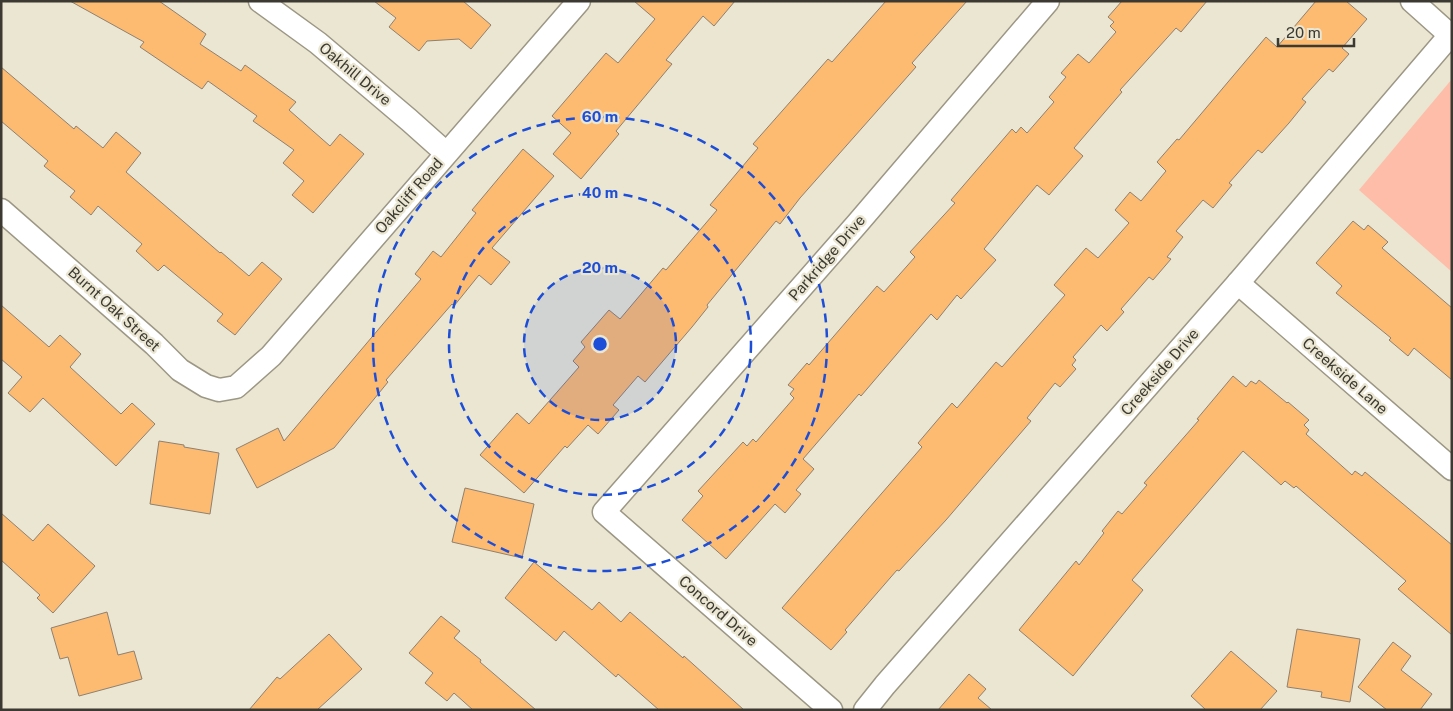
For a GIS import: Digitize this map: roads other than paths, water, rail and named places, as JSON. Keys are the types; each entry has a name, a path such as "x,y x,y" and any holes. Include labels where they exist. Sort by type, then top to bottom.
{"street":[{"name":"Oakhill Drive","path":"260,1 318,43 446,153"},
{"name":"Oakcliff Road","path":"236,387 270,356 579,1"},
{"name":"Parkridge Drive","path":"604,512 857,224 1048,1"},
{"path":"1412,1 1451,34"},
{"name":"Creekside Drive","path":"865,710 1238,283 1451,34"},
{"name":"Burnt Oak Street","path":"1,210 154,344 180,370 206,386 219,390 236,387"},
{"name":"Creekside Lane","path":"1238,283 1452,469"},
{"name":"Concord Drive","path":"604,512 831,710"}]}
